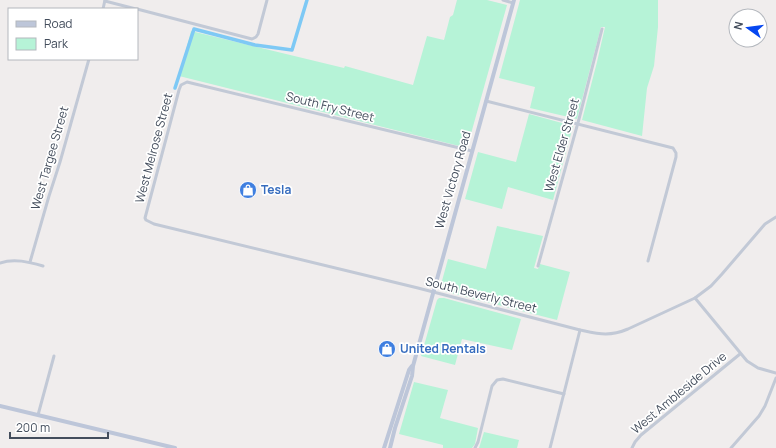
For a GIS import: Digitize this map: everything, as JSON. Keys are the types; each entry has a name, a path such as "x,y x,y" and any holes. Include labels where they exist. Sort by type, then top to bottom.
{"main road":[{"name":"West Victory Road","path":"390,448 412,376 412,366 514,1"},
{"name":"West Victory Road","path":"384,448 405,381 412,366"},
{"name":"West Victory Road","path":"404,401 407,384 405,381"},
{"path":"0,406 175,448"}],"street":[{"path":"138,10 250,39 254,38 258,34 267,0"},
{"path":"503,0 514,1"},
{"path":"105,1 132,8"},
{"name":"West Elder Street","path":"538,266 578,123 602,28"},
{"name":"West Targee Street","path":"30,262 89,60"},
{"name":"South Fry Street","path":"184,83 190,82 472,151"},
{"name":"West Melrose Street","path":"146,220 145,215 179,90 181,85 184,83"},
{"path":"486,100 672,147 675,150 676,157 648,261"},
{"name":"South Beverly Street","path":"146,220 154,224 580,330 607,335 617,334 695,298 711,286 765,224 776,217"},
{"path":"0,264 4,262 22,261 43,266"},
{"path":"695,298 740,354 752,365 776,373"},
{"path":"550,448 580,330"},
{"name":"West Ambleside Drive","path":"632,448 641,435 740,354"},
{"path":"38,415 54,356"},
{"path":"730,448 759,416 765,406 776,378"},
{"path":"475,448 478,442 492,386 497,380 503,379 564,394"}],"green space":[{"path":"457,0 487,0 507,5 467,148 179,76 191,31 344,68 345,66 413,85 427,36 444,40 450,17 453,15"},
{"path":"520,0 658,0 658,27 654,66 647,88 642,136 582,120 605,27 601,27 577,119 530,108 535,87 499,78"},
{"path":"529,114 573,126 553,200 508,187 502,209 465,199 478,152 516,162"},
{"path":"497,226 543,236 534,268 538,269 540,264 570,272 557,320 443,291 440,288 448,259 486,269"},
{"path":"439,298 444,298 521,319 512,350 462,339 455,365 421,356 437,300"},
{"path":"414,382 448,390 440,418 478,428 475,444 472,448 443,448 443,445 399,434"},
{"path":"484,432 519,440 517,448 479,448"}],"waterway":[{"path":"175,88 194,29 255,45 292,50 307,0"}],"place":[{"name":"Tesla","path":"248,190"},
{"name":"United Rentals","path":"387,349"}]}
